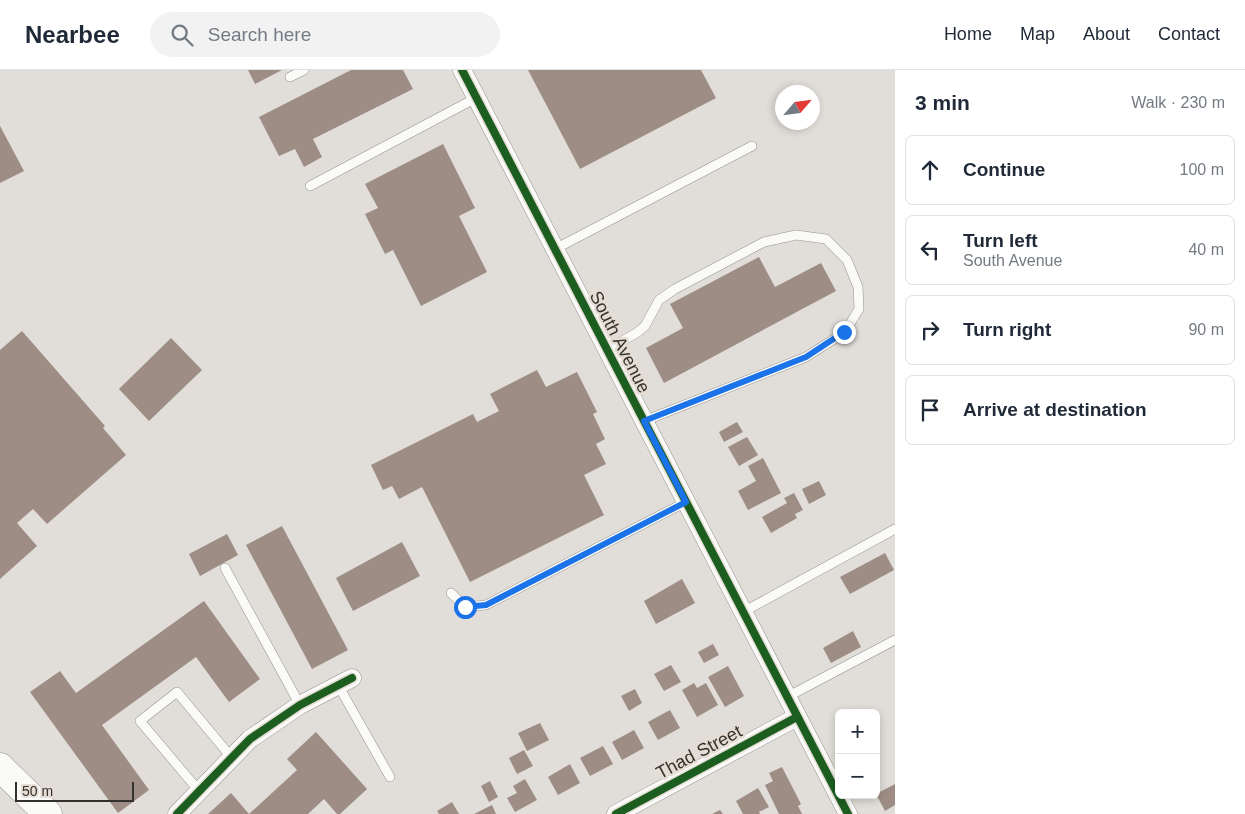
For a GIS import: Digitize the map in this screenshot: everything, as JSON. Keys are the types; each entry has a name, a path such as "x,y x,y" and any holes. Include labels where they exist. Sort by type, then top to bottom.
{"main road":[{"path":"9,779 48,814"}],"street":[{"name":"South Avenue","path":"462,70 848,814"},
{"path":"176,814 250,739 300,705 345,681"},
{"name":"Thad Street","path":"616,814 797,717"}],"lane":[{"path":"290,77 304,70"},
{"path":"310,186 476,98"},
{"path":"555,250 752,146"},
{"path":"607,350 645,326 659,300 675,289 764,242 796,235 826,239 847,260 858,287 859,309 844,332 806,357 644,421"},
{"path":"451,593 465,607 486,605 686,502"},
{"path":"743,612 895,529"},
{"path":"225,568 300,705"},
{"path":"787,697 895,640"},
{"path":"345,681 390,778"},
{"path":"199,791 140,721 177,692 232,758"}],"building":[{"path":"248,70 282,70 255,84"},
{"path":"351,70 403,70 413,89 313,139 322,157 304,167 295,149 279,156 259,117"},
{"path":"528,70 701,70 716,98 580,169"},
{"path":"0,126 24,171 0,183"},
{"path":"443,144 475,208 459,216 487,272 421,306 393,250 385,254 365,214 378,208 365,184"},
{"path":"759,257 775,287 821,263 836,291 664,383 646,348 683,328 670,304"},
{"path":"22,331 105,426 103,428 126,455 47,524 33,509 17,523 37,546 0,579 0,350"},
{"path":"171,338 202,370 149,421 119,389"},
{"path":"537,370 546,387 577,372 597,412 593,414 605,439 596,444 606,464 584,475 604,515 470,582 422,487 399,499 392,486 383,490 371,465 473,414 477,422 499,411 490,394"},
{"path":"737,422 743,432 724,442 719,432"},
{"path":"747,437 758,455 739,466 728,447"},
{"path":"763,458 781,493 748,510 738,491 756,481 748,466"},
{"path":"819,481 826,495 809,504 802,489"},
{"path":"794,493 803,510 795,514 797,518 771,533 762,517 787,503 784,498"},
{"path":"282,526 348,650 312,669 246,545"},
{"path":"227,534 238,555 200,576 189,554"},
{"path":"402,542 420,576 353,611 336,578"},
{"path":"885,553 894,570 850,594 840,577"},
{"path":"682,579 695,603 656,624 644,601"},
{"path":"204,601 260,679 229,702 196,657 102,725 149,790 118,813 30,692 60,671 76,693"},
{"path":"853,631 861,647 831,663 823,648"},
{"path":"713,644 719,655 704,663 698,652"},
{"path":"671,665 681,682 664,691 654,674"},
{"path":"728,666 744,696 725,707 708,677"},
{"path":"694,683 697,688 706,683 718,705 697,717 682,690"},
{"path":"635,689 642,703 629,711 621,696"},
{"path":"670,710 680,728 658,740 648,722"},
{"path":"540,723 549,740 527,751 518,733"},
{"path":"634,730 644,748 622,760 612,742"},
{"path":"316,732 367,789 340,814 337,814 324,799 308,814 249,814 297,770 287,759"},
{"path":"603,746 613,764 590,776 580,758"},
{"path":"524,750 533,766 517,774 509,758"},
{"path":"570,764 580,783 558,795 548,777"},
{"path":"782,767 801,804 798,806 802,814 779,814 765,785 773,781 769,773"},
{"path":"525,779 537,800 515,812 507,798 517,793 513,786"},
{"path":"490,781 498,797 489,802 481,786"},
{"path":"895,784 895,805 885,811 879,799 880,792"},
{"path":"758,788 769,807 759,812 760,814 743,814 736,801"},
{"path":"231,793 249,814 208,814"},
{"path":"452,802 459,814 439,814 437,811"},
{"path":"492,805 496,814 474,814"},
{"path":"720,810 723,814 712,814"}],"cycle path":[{"path":"462,70 848,814"},
{"path":"177,814 250,739 300,705 352,678"},
{"path":"616,814 797,717"}],"route":[{"path":"465,607 486,605 686,502 644,421 806,357 844,332"}]}
